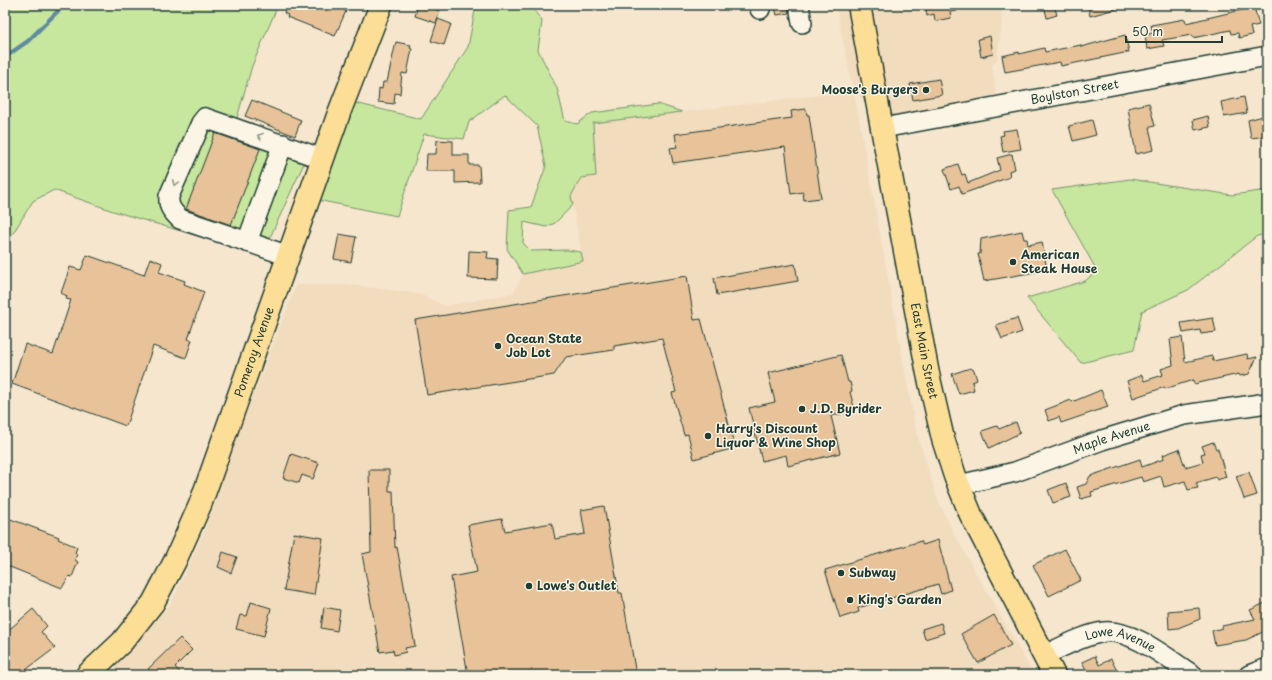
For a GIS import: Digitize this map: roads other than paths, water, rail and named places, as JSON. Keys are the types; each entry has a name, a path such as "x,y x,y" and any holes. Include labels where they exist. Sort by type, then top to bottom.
{"main road":[{"name":"Pomeroy Avenue","path":"87,675 117,647 138,623 153,603 175,562 200,505 323,159 381,5"},
{"name":"East Main Street","path":"859,5 932,392 943,439 959,485 979,532 1054,675"}],"street":[{"name":"Boylston Street","path":"882,128 1267,56"},
{"path":"289,256 180,219 171,210 168,204 169,196 201,123 205,118 323,159"},
{"path":"247,242 283,144"},
{"name":"Maple Avenue","path":"959,485 1015,472 1102,440 1184,415 1267,403"},
{"name":"Lowe Avenue","path":"1044,655 1082,638 1112,632 1128,636 1144,643 1193,675"},
{"path":"1249,675 1267,668"}],"waterway":[{"path":"5,57 28,41 64,5"}],"place":[{"name":"Moose's Burgers","path":"926,90"},
{"name":"American Steak House","path":"1013,262"},
{"name":"Ocean State Job Lot","path":"498,346"},
{"name":"J.D. Byrider","path":"802,409"},
{"name":"Harry's Discount Liquor & Wine Shop","path":"708,436"},
{"name":"Subway","path":"841,573"},
{"name":"Lowe's Outlet","path":"529,586"},
{"name":"King's Garden","path":"850,600"}]}
